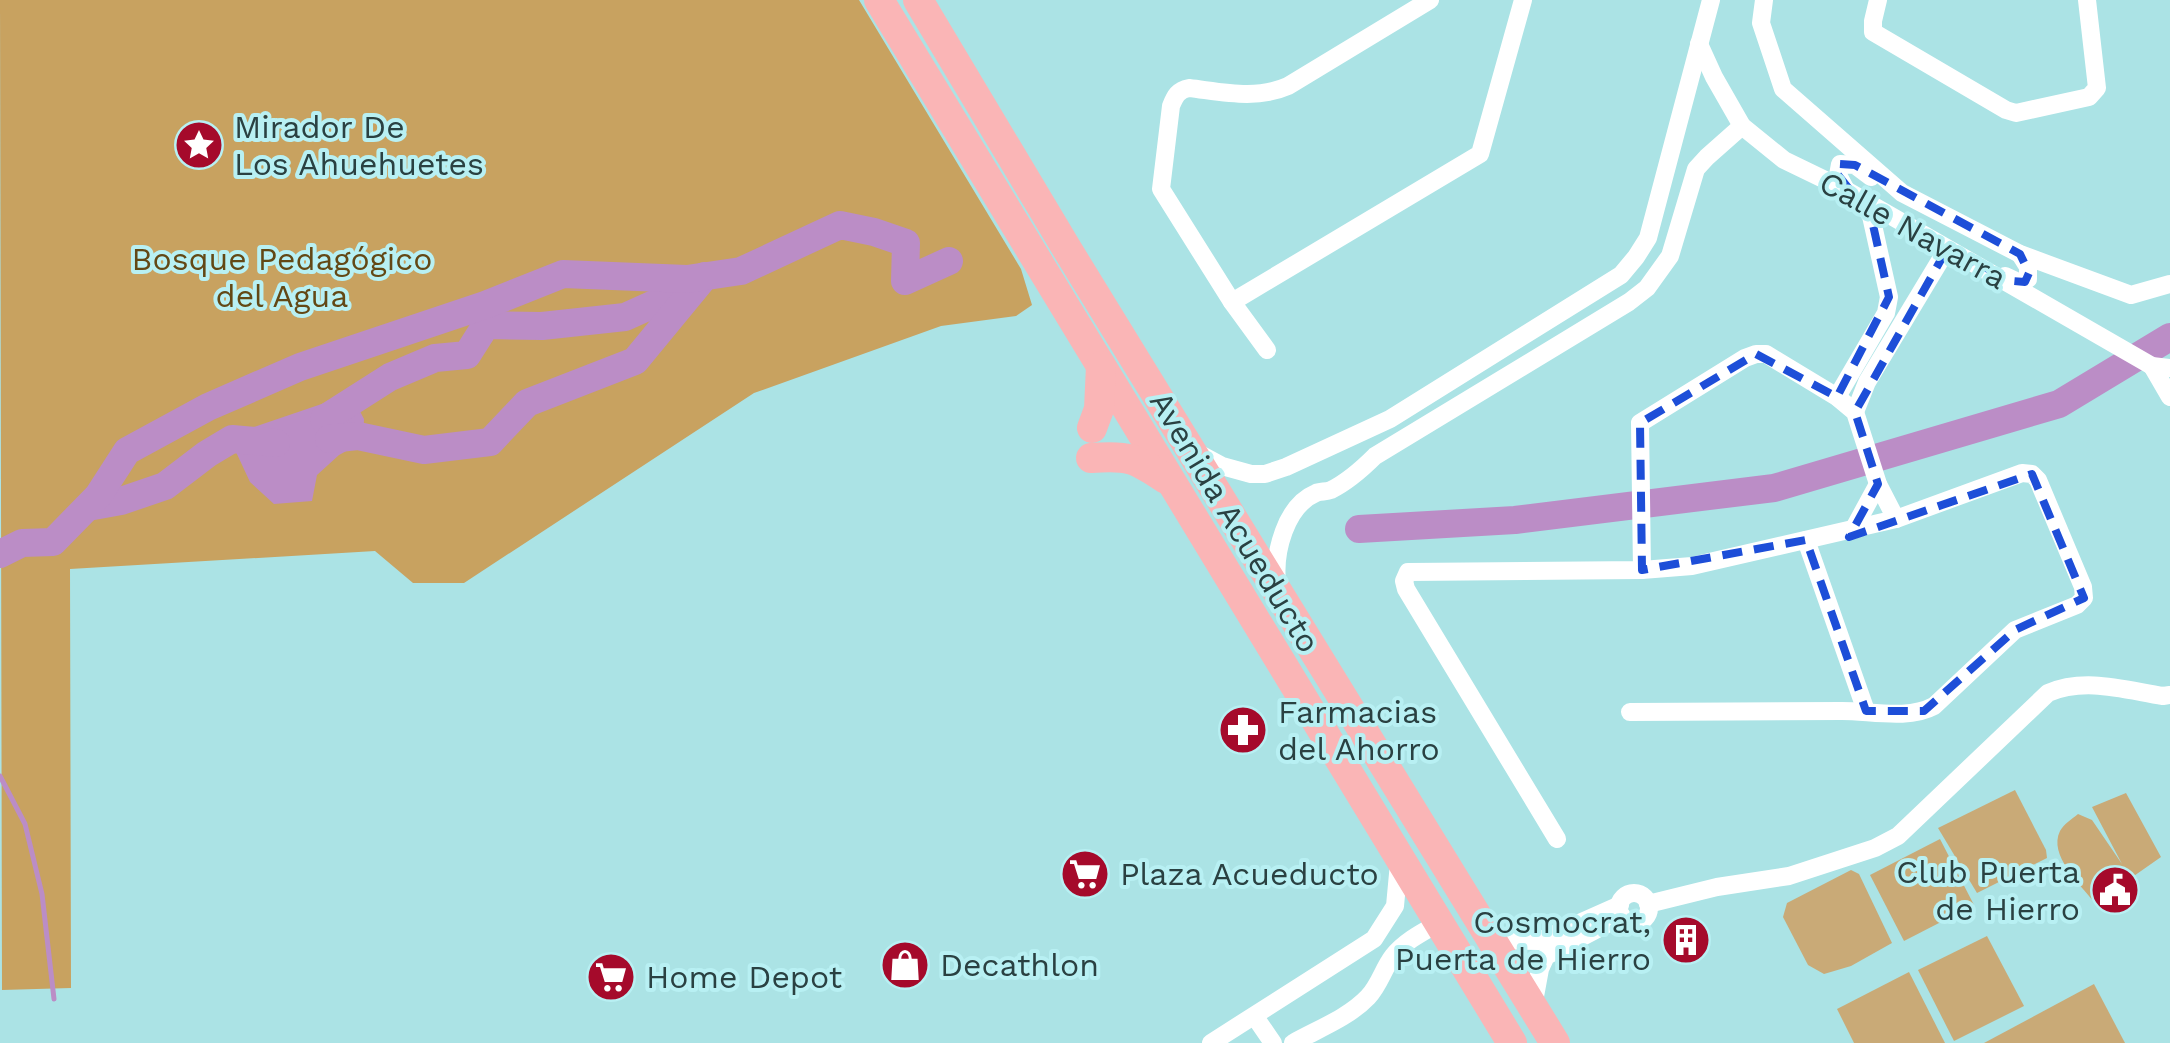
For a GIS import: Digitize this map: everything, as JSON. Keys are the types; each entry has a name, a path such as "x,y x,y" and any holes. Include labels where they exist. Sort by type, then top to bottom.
{"main road":[{"name":"Avenida Acueducto","path":"878,0 1512,1043"},
{"name":"Avenida Acueducto","path":"918,0 1555,1043"},
{"path":"1101,366 1099,409 1091,443 1140,461 1172,483"}],"street":[{"path":"1267,350 1161,189 1170,106 1181,90 1189,88 1254,95 1272,93 1430,0"},
{"path":"1232,302 1480,154 1523,0"},
{"path":"1190,450 1237,471 1266,474 1286,467 1390,420 1620,275 1648,238 1711,0"},
{"name":"Calle Navarra","path":"1764,0 1761,24 1783,90 1902,193 2020,254 2131,295 2170,284"},
{"path":"1878,0 1873,32 2016,114 2089,98 2097,88 2087,0"},
{"name":"Calle Navarra","path":"1699,44 1742,126 1784,160 1852,193 2149,362"},
{"path":"1278,592 1275,563 1280,540 1289,519 1322,482 1465,402 1647,288 1670,256 1696,170 1742,126"},
{"path":"1838,397 1886,313 1889,296 1871,216 1838,175 1839,166 1854,165 1902,193"},
{"path":"1855,412 1868,382 1946,249"},
{"path":"1972,264 1984,264 2013,281 2024,282 2028,279 2028,267 2020,254"},
{"path":"1642,570 1640,424 1756,354 1766,354 1838,397 1855,412 1876,478 1896,519"},
{"path":"2149,362 2170,397"},
{"path":"1453,380 1465,402"},
{"path":"1558,839 1406,589 1404,580 1408,572 1692,566 1896,519 2022,473 2032,474 2038,480 2084,598 2076,606 2014,630 1934,706 1910,714 1630,712"},
{"path":"1852,530 1876,478"},
{"path":"1806,540 1866,712"},
{"path":"1491,940 1542,949 1621,910 1630,922 1641,922 1648,914 1648,904 1717,887 1789,876 1875,848 1898,836 2048,693 2064,686 2089,684 2170,695"},
{"path":"1211,1043 1374,939 1395,906 1399,858"},
{"path":"1293,1043 1354,1009 1382,979 1394,954 1439,923"},
{"path":"1533,1008 1542,949"},
{"path":"1255,1017 1273,1043"}],"highlighted area":[{"path":"1840,164 1855,165 2020,254 2029,273 2025,282 2013,281 1947,249 1855,412 1878,484 1849,537 2032,474 2084,598 2015,630 1924,711 1866,711 1806,540 1642,570 1640,423 1756,354 1837,397 1889,297 1871,216 1838,175"}],"shaded area":[{"path":"351,394 364,419 363,442 339,455 317,475 312,501 274,504 250,482 236,452 242,431"},
{"path":"2015,790 2047,858 1977,893 1938,828"},
{"path":"2126,793 2161,857 2131,878 2111,900 2094,902 2062,859 2057,840 2060,831 2078,814 2092,820 2122,864 2092,807"},
{"path":"1940,839 1974,905 1904,941 1870,875"},
{"path":"1851,870 1859,874 1892,943 1851,966 1824,974 1808,965 1783,917 1787,903"},
{"path":"1987,936 2024,1006 1954,1041 1918,970"},
{"path":"1909,972 1945,1043 1854,1043 1837,1009"},
{"path":"2094,984 2125,1043 1984,1043"}],"green space":[{"name":"Bosque Pedagógico del Agua","path":"0,0 859,0 1021,269 1032,305 1016,316 941,326 754,393 464,583 413,583 375,551 70,569 71,988 2,990"}],"waterway":[{"path":"0,554 22,543 53,542 98,496 127,451 208,407 300,367 485,305 563,274 687,279 741,271 840,225 906,243 905,281 949,261"},
{"path":"329,439 358,436 424,450 490,442 527,403 635,361 705,276"},
{"path":"324,419 390,377 435,358 467,355 486,325 542,326 625,317 693,290"},
{"path":"1359,529 1515,520 1774,488 2059,404 2170,337"},
{"path":"88,507 165,486 232,439 276,443"},
{"path":"0,776 25,824 42,894 54,999"}],"place":[{"name":"Mirador De Los Ahuehuetes","path":"199,145"},
{"name":"Farmacias del Ahorro","path":"1243,730"},
{"name":"Plaza Acueducto","path":"1085,874"},
{"name":"Club Puerta de Hierro","path":"2115,890"},
{"name":"Cosmocrat, Puerta de Hierro","path":"1686,940"},
{"name":"Decathlon","path":"905,965"},
{"name":"Home Depot","path":"611,977"}]}
